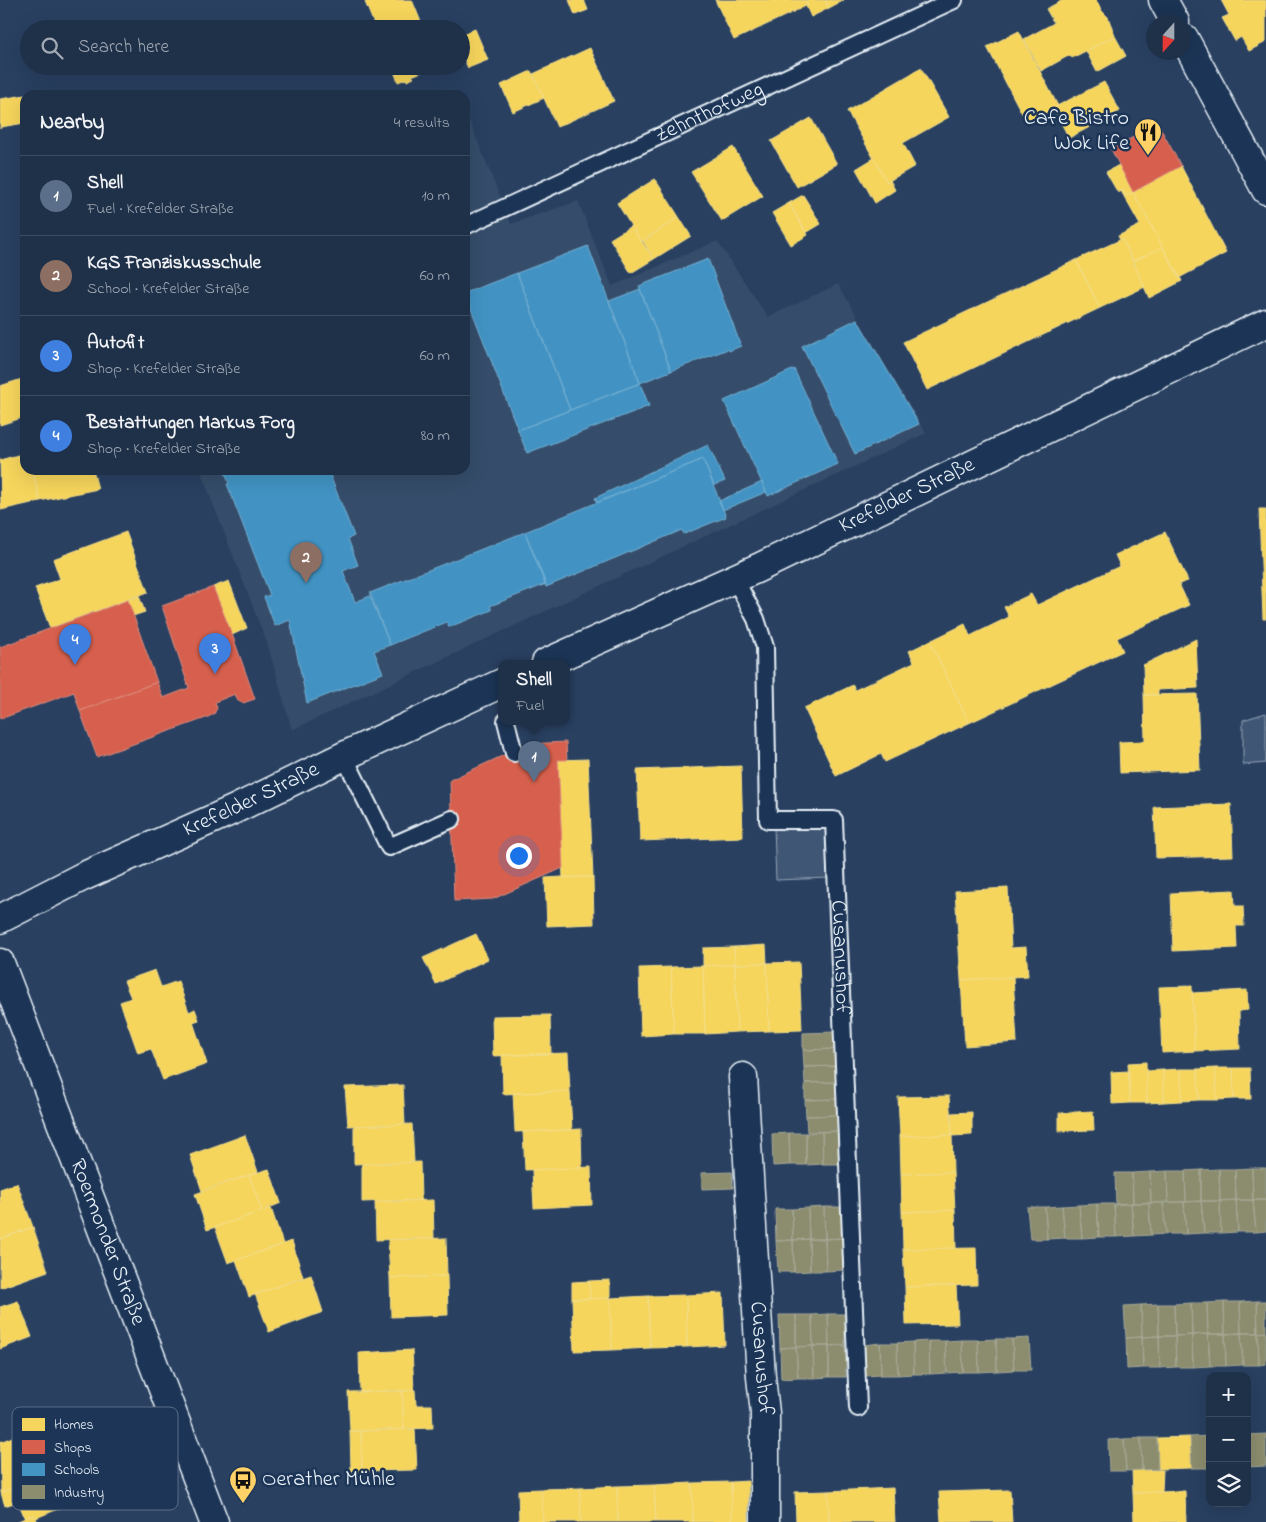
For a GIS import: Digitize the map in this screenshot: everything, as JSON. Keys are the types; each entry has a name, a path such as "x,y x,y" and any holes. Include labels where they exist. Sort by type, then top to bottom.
{"main road":[{"path":"1163,0 1171,15"},
{"path":"1191,51 1266,190"},
{"name":"Krefelder Straße","path":"553,660 735,578 1266,323"},
{"name":"Krefelder Straße","path":"0,919 82,877 233,810 344,756 498,691"},
{"name":"Roermonder Straße","path":"0,963 170,1407"},
{"name":"Cusanushof","path":"743,1077 761,1377 765,1413 765,1522"},
{"name":"Roermonder Straße","path":"178,1428 214,1522"}],"lane":[{"name":"Zehnthofweg","path":"470,224 954,0"},
{"name":"Cusanushof","path":"735,578 756,619 765,647 768,820 834,820 858,1408"},
{"path":"507,725 514,753"},
{"path":"344,756 389,847 452,819"}],"shaded area":[{"path":"470,122 511,224 578,201 612,286 717,241 768,317 838,284 926,433 292,730 268,646 202,475 470,475"},
{"path":"1266,713 1266,763 1243,765 1243,720"},
{"path":"828,826 830,878 776,880 774,828"}],"building: Homes":[{"path":"369,0 412,0 420,20 372,20 365,2"},
{"path":"569,0 584,0 588,10 575,15"},
{"path":"715,0 805,0 808,5 734,40"},
{"path":"805,0 825,0 829,8 811,17"},
{"path":"825,0 844,0 829,8"},
{"path":"1063,0 1096,0 1108,17 1115,36 1072,58 1070,55 1041,71 1024,39 1054,23 1046,9"},
{"path":"1221,0 1266,0 1266,42 1249,51 1241,37 1235,41 1222,18 1229,15"},
{"path":"475,29 488,60 470,67 470,31"},
{"path":"1019,31 1058,106 1027,123 987,47"},
{"path":"1115,36 1126,56 1097,72 1086,51"},
{"path":"590,48 614,101 557,127 533,74"},
{"path":"921,68 949,117 903,143 915,166 887,182 847,111"},
{"path":"531,71 544,98 513,112 501,85"},
{"path":"395,75 414,75 412,76 414,78 407,81 406,79 398,82"},
{"path":"1104,82 1120,111 1069,138 1053,108"},
{"path":"20,96 20,124 1,127 0,129 0,99"},
{"path":"811,118 837,164 797,187 771,141"},
{"path":"733,147 763,196 722,221 691,172"},
{"path":"874,158 887,182 890,180 895,190 875,203 856,169"},
{"path":"1119,165 1133,192 1126,196 1123,190 1118,193 1106,172"},
{"path":"1181,166 1226,253 1179,278 1133,192"},
{"path":"655,179 679,217 641,242 617,203"},
{"path":"1123,190 1126,196 1133,192 1163,247 1133,261 1122,239 1120,240 1118,236 1140,225 1121,191"},
{"path":"803,195 821,224 806,233 789,203"},
{"path":"789,203 808,235 791,245 772,213"},
{"path":"679,217 691,236 654,259 643,241"},
{"path":"631,226 654,259 631,273 610,239"},
{"path":"1122,239 1145,287 1100,308 1076,260"},
{"path":"1163,247 1182,281 1149,298 1133,261"},
{"path":"1076,260 1100,308 927,390 903,342"},
{"path":"20,380 20,419 0,425 0,386"},
{"path":"20,454 20,475 33,475 40,501 1,510 0,460"},
{"path":"33,475 94,475 98,489 40,501"},
{"path":"1259,509 1266,509 1266,619 1263,619"},
{"path":"126,532 148,592 50,628 35,588 60,579 53,559"},
{"path":"1165,532 1188,581 1179,584 1189,605 1117,638 1123,651 969,723 930,641 965,624 970,636 1009,617 1004,607 1031,594 1037,605 1120,566 1115,555"},
{"path":"229,581 247,628 232,635 213,587"},
{"path":"139,596 145,612 133,616 128,600"},
{"path":"1196,639 1198,688 1158,690 1158,695 1144,695 1143,665"},
{"path":"930,641 969,723 885,762 881,754 836,776 804,708 853,685 855,690 914,662 909,651"},
{"path":"1197,694 1200,770 1120,773 1119,742 1145,741 1144,695"},
{"path":"588,759 593,877 563,878 558,760"},
{"path":"741,766 743,837 640,841 637,770"},
{"path":"1231,804 1233,856 1156,858 1154,807"},
{"path":"593,877 594,924 547,926 545,878"},
{"path":"1008,888 1011,948 1026,947 1028,976 961,980 955,891"},
{"path":"1234,890 1235,906 1243,906 1244,926 1236,926 1237,948 1173,951 1171,893"},
{"path":"476,934 488,959 436,984 423,958"},
{"path":"766,945 767,963 735,964 734,947"},
{"path":"734,947 735,964 703,966 703,948"},
{"path":"799,962 802,1030 769,1031 767,963"},
{"path":"767,963 769,1031 737,1032 735,964"},
{"path":"735,964 737,1032 705,1034 703,966"},
{"path":"703,966 705,1034 674,1034 671,967"},
{"path":"671,967 674,1034 641,1036 639,968"},
{"path":"155,970 161,987 178,981 189,1012 195,1009 199,1020 193,1022 207,1064 163,1080 151,1049 138,1053 120,1002 131,998 124,981"},
{"path":"1013,977 1017,1042 965,1046 961,980"},
{"path":"1192,986 1195,1051 1162,1053 1159,987"},
{"path":"1247,990 1248,1010 1239,1011 1240,1049 1195,1051 1192,993"},
{"path":"550,1015 551,1054 493,1056 492,1016"},
{"path":"568,1053 570,1091 503,1094 502,1055"},
{"path":"1146,1062 1147,1103 1130,1103 1128,1063"},
{"path":"1215,1068 1233,1068 1234,1099 1217,1100"},
{"path":"1215,1068 1217,1100 1199,1100 1198,1069"},
{"path":"1233,1068 1250,1068 1251,1099 1234,1099"},
{"path":"1181,1069 1182,1101 1164,1102 1163,1070"},
{"path":"1181,1069 1198,1069 1199,1100 1182,1101"},
{"path":"1163,1070 1164,1102 1147,1103 1146,1071"},
{"path":"1129,1071 1130,1103 1112,1104 1111,1072"},
{"path":"403,1085 405,1124 348,1126 345,1087"},
{"path":"570,1091 572,1130 515,1132 513,1093"},
{"path":"949,1096 952,1135 900,1136 898,1097"},
{"path":"1093,1111 1094,1130 1059,1131 1059,1113"},
{"path":"972,1112 972,1135 952,1136 951,1113"},
{"path":"412,1124 414,1162 354,1164 354,1126"},
{"path":"581,1129 582,1168 525,1170 523,1132"},
{"path":"245,1135 258,1172 202,1191 190,1155"},
{"path":"952,1135 953,1172 901,1174 900,1136"},
{"path":"420,1162 421,1200 362,1202 362,1164"},
{"path":"591,1167 592,1205 534,1208 532,1170"},
{"path":"269,1169 281,1203 262,1211 249,1175"},
{"path":"953,1172 955,1210 902,1212 901,1174"},
{"path":"249,1175 262,1211 207,1230 195,1194"},
{"path":"17,1183 33,1227 0,1239 0,1189"},
{"path":"433,1200 434,1238 376,1240 375,1202"},
{"path":"271,1208 283,1244 228,1263 215,1227"},
{"path":"955,1210 956,1248 903,1249 902,1212"},
{"path":"33,1227 48,1271 0,1288 0,1239"},
{"path":"446,1238 447,1276 390,1278 388,1240"},
{"path":"292,1241 303,1277 249,1297 236,1260"},
{"path":"976,1248 977,1285 905,1287 903,1249"},
{"path":"311,1275 323,1312 269,1332 255,1294"},
{"path":"447,1276 448,1315 391,1317 390,1278"},
{"path":"610,1280 610,1298 590,1299 589,1281"},
{"path":"589,1281 590,1299 572,1299 572,1282"},
{"path":"956,1285 958,1324 906,1325 905,1287"},
{"path":"723,1293 725,1345 687,1347 686,1295"},
{"path":"686,1295 687,1347 650,1348 648,1296"},
{"path":"648,1296 650,1348 612,1350 610,1298"},
{"path":"610,1298 612,1350 574,1351 572,1299"},
{"path":"18,1301 32,1337 0,1349 0,1307"},
{"path":"412,1350 414,1390 360,1392 359,1353"},
{"path":"415,1390 416,1405 432,1405 433,1428 404,1429 402,1391"},
{"path":"402,1391 404,1429 350,1431 348,1392"},
{"path":"415,1429 417,1470 362,1471 361,1431"},
{"path":"350,1431 361,1431 362,1471 351,1471"},
{"path":"12,1437 12,1489 1,1493 0,1442"},
{"path":"1190,1437 1192,1468 1158,1469 1157,1438"},
{"path":"1132,1470 1163,1470 1162,1492 1133,1493"},
{"path":"748,1481 749,1522 732,1522 731,1482"},
{"path":"731,1482 732,1522 693,1522 692,1483"},
{"path":"692,1483 693,1522 656,1522 654,1485"},
{"path":"654,1485 656,1522 618,1522 617,1486"},
{"path":"617,1486 618,1522 581,1522 580,1488"},
{"path":"580,1488 581,1522 543,1522 541,1489"},
{"path":"893,1488 895,1522 829,1522 828,1491"},
{"path":"12,1489 12,1504 5,1506 1,1493"},
{"path":"541,1489 543,1522 519,1522 518,1490"},
{"path":"1010,1490 1012,1522 941,1522 939,1492"},
{"path":"828,1491 829,1522 796,1522 795,1492"},
{"path":"1185,1491 1186,1522 1134,1522 1133,1493"},
{"path":"22,1510 56,1510 36,1518 34,1515 25,1518"},
{"path":"34,1515 38,1522 16,1522 25,1518"}],"building: Shops":[{"path":"1158,124 1181,166 1133,192 1111,149"},
{"path":"213,587 255,699 243,703 238,701 235,694 215,702 217,708 214,714 206,718 97,757 80,711 157,682 163,698 189,688 162,606"},
{"path":"128,600 157,682 80,711 74,692 0,719 0,647"},
{"path":"566,742 567,760 558,760 563,868 493,899 454,901 450,780 528,744"}],"building: Schools":[{"path":"588,246 640,383 570,410 517,273"},
{"path":"708,259 741,346 729,351 728,349 671,371 639,286"},
{"path":"517,273 570,410 518,430 470,306 470,291"},
{"path":"640,289 671,371 640,383 609,301"},
{"path":"857,319 919,424 855,454 802,346"},
{"path":"794,369 838,464 768,496 724,401"},
{"path":"640,383 649,406 527,453 518,430"},
{"path":"708,445 725,481 714,485 703,459 597,503 595,498"},
{"path":"703,459 726,517 684,534 682,530 546,587 525,532"},
{"path":"226,475 330,475 354,536 348,539 358,565 343,571 355,602 370,596 390,645 374,651 383,673 307,703 290,620 275,626 264,597 270,595 227,484 229,483"},
{"path":"762,482 766,492 723,510 719,501"},
{"path":"525,532 546,584 490,606 492,610 449,627 447,622 390,645 370,593"}],"building: Industry":[{"path":"835,1032 836,1049 803,1050 803,1033"},
{"path":"836,1049 836,1066 804,1067 803,1050"},
{"path":"836,1066 837,1082 805,1083 804,1067"},
{"path":"837,1082 837,1099 805,1100 805,1083"},
{"path":"837,1099 838,1115 806,1116 805,1100"},
{"path":"838,1115 838,1131 807,1132 806,1116"},
{"path":"838,1131 839,1164 823,1164 822,1132"},
{"path":"822,1132 823,1164 806,1165 806,1133"},
{"path":"789,1133 806,1133 806,1165 790,1165"},
{"path":"789,1133 790,1165 773,1166 772,1134"},
{"path":"1252,1168 1253,1200 1236,1200 1235,1169"},
{"path":"1252,1168 1266,1168 1266,1200 1253,1200"},
{"path":"1219,1169 1235,1169 1236,1200 1220,1201"},
{"path":"1219,1169 1220,1201 1201,1201 1201,1170"},
{"path":"1201,1170 1201,1201 1186,1202 1185,1171"},
{"path":"1167,1171 1185,1171 1186,1202 1168,1202"},
{"path":"1167,1171 1168,1202 1151,1203 1150,1172"},
{"path":"732,1172 733,1188 702,1189 701,1173"},
{"path":"1150,1172 1151,1203 1133,1203 1132,1173"},
{"path":"1115,1173 1132,1173 1133,1203 1116,1205"},
{"path":"1236,1200 1238,1232 1221,1233 1220,1201"},
{"path":"1236,1200 1253,1200 1256,1232 1238,1232"},
{"path":"1253,1200 1266,1200 1266,1231 1256,1232"},
{"path":"1201,1201 1220,1201 1221,1233 1204,1233"},
{"path":"1201,1201 1204,1233 1186,1234 1184,1202"},
{"path":"1184,1202 1186,1234 1166,1234 1163,1203"},
{"path":"1131,1203 1149,1203 1151,1235 1134,1236"},
{"path":"1131,1203 1134,1236 1116,1237 1114,1204"},
{"path":"1149,1203 1163,1203 1166,1234 1151,1235"},
{"path":"1097,1204 1099,1237 1082,1238 1079,1205"},
{"path":"1097,1204 1114,1204 1116,1237 1099,1237"},
{"path":"1079,1205 1082,1238 1065,1238 1062,1206"},
{"path":"1062,1206 1065,1238 1047,1239 1045,1207"},
{"path":"824,1207 825,1239 809,1239 808,1208"},
{"path":"824,1207 841,1207 842,1238 825,1239"},
{"path":"1027,1207 1045,1207 1047,1239 1030,1239"},
{"path":"808,1208 809,1239 793,1240 792,1209"},
{"path":"775,1209 792,1209 793,1240 776,1241"},
{"path":"842,1238 843,1270 826,1271 825,1239"},
{"path":"809,1239 810,1271 794,1272 793,1240"},
{"path":"809,1239 825,1239 826,1271 810,1271"},
{"path":"793,1240 794,1272 778,1272 776,1241"},
{"path":"1257,1301 1258,1333 1241,1333 1240,1302"},
{"path":"1257,1301 1266,1301 1266,1332 1258,1333"},
{"path":"1224,1302 1240,1302 1241,1333 1225,1334"},
{"path":"1224,1302 1225,1334 1208,1334 1207,1303"},
{"path":"1191,1303 1207,1303 1208,1334 1192,1335"},
{"path":"1191,1303 1192,1335 1175,1336 1174,1304"},
{"path":"1158,1304 1174,1304 1175,1336 1159,1336"},
{"path":"1158,1304 1159,1336 1142,1337 1141,1305"},
{"path":"1141,1305 1142,1337 1126,1338 1124,1306"},
{"path":"828,1314 829,1346 813,1346 812,1315"},
{"path":"828,1314 844,1314 845,1345 829,1346"},
{"path":"779,1315 796,1315 796,1347 780,1348"},
{"path":"796,1315 812,1315 813,1346 796,1347"},
{"path":"1266,1332 1266,1364 1259,1365 1258,1333"},
{"path":"1241,1333 1243,1365 1226,1366 1225,1334"},
{"path":"1241,1333 1258,1333 1259,1365 1243,1365"},
{"path":"1208,1334 1210,1366 1193,1367 1192,1335"},
{"path":"1208,1334 1225,1334 1226,1366 1210,1366"},
{"path":"1192,1335 1193,1367 1176,1367 1175,1336"},
{"path":"1159,1336 1160,1368 1143,1368 1142,1337"},
{"path":"1159,1336 1175,1336 1176,1367 1160,1368"},
{"path":"1142,1337 1143,1368 1127,1369 1126,1338"},
{"path":"1029,1338 1031,1370 1014,1370 1012,1339"},
{"path":"996,1339 997,1371 979,1372 978,1340"},
{"path":"996,1339 1012,1339 1014,1370 997,1371"},
{"path":"962,1340 963,1372 947,1373 945,1341"},
{"path":"962,1340 978,1340 979,1372 963,1372"},
{"path":"929,1341 945,1341 947,1373 930,1374"},
{"path":"929,1341 930,1374 914,1374 913,1342"},
{"path":"913,1342 914,1374 898,1375 897,1343"},
{"path":"880,1343 881,1375 865,1376 864,1345"},
{"path":"880,1343 897,1343 898,1375 881,1375"},
{"path":"845,1345 846,1377 829,1377 829,1346"},
{"path":"813,1346 829,1346 829,1377 814,1378"},
{"path":"813,1346 814,1378 798,1378 796,1347"},
{"path":"796,1347 798,1378 781,1379 780,1348"},
{"path":"1266,1434 1266,1466 1251,1467 1251,1435"},
{"path":"1206,1436 1206,1468 1192,1468 1190,1437"},
{"path":"1141,1438 1157,1438 1158,1469 1142,1470"},
{"path":"1141,1438 1142,1470 1126,1471 1124,1439"},
{"path":"1124,1439 1126,1471 1109,1471 1108,1440"}],"place":[{"name":"Cafe Bistro Wok Life","path":"1148,156"},
{"name":"KGS Franziskusschule","path":"306,583"},
{"name":"Bestattungen Markus Forg","path":"75,665"},
{"name":"Autofit","path":"215,674"},
{"name":"Shell","path":"534,782"},
{"name":"Oerather Mühle","path":"243,1504"}]}
